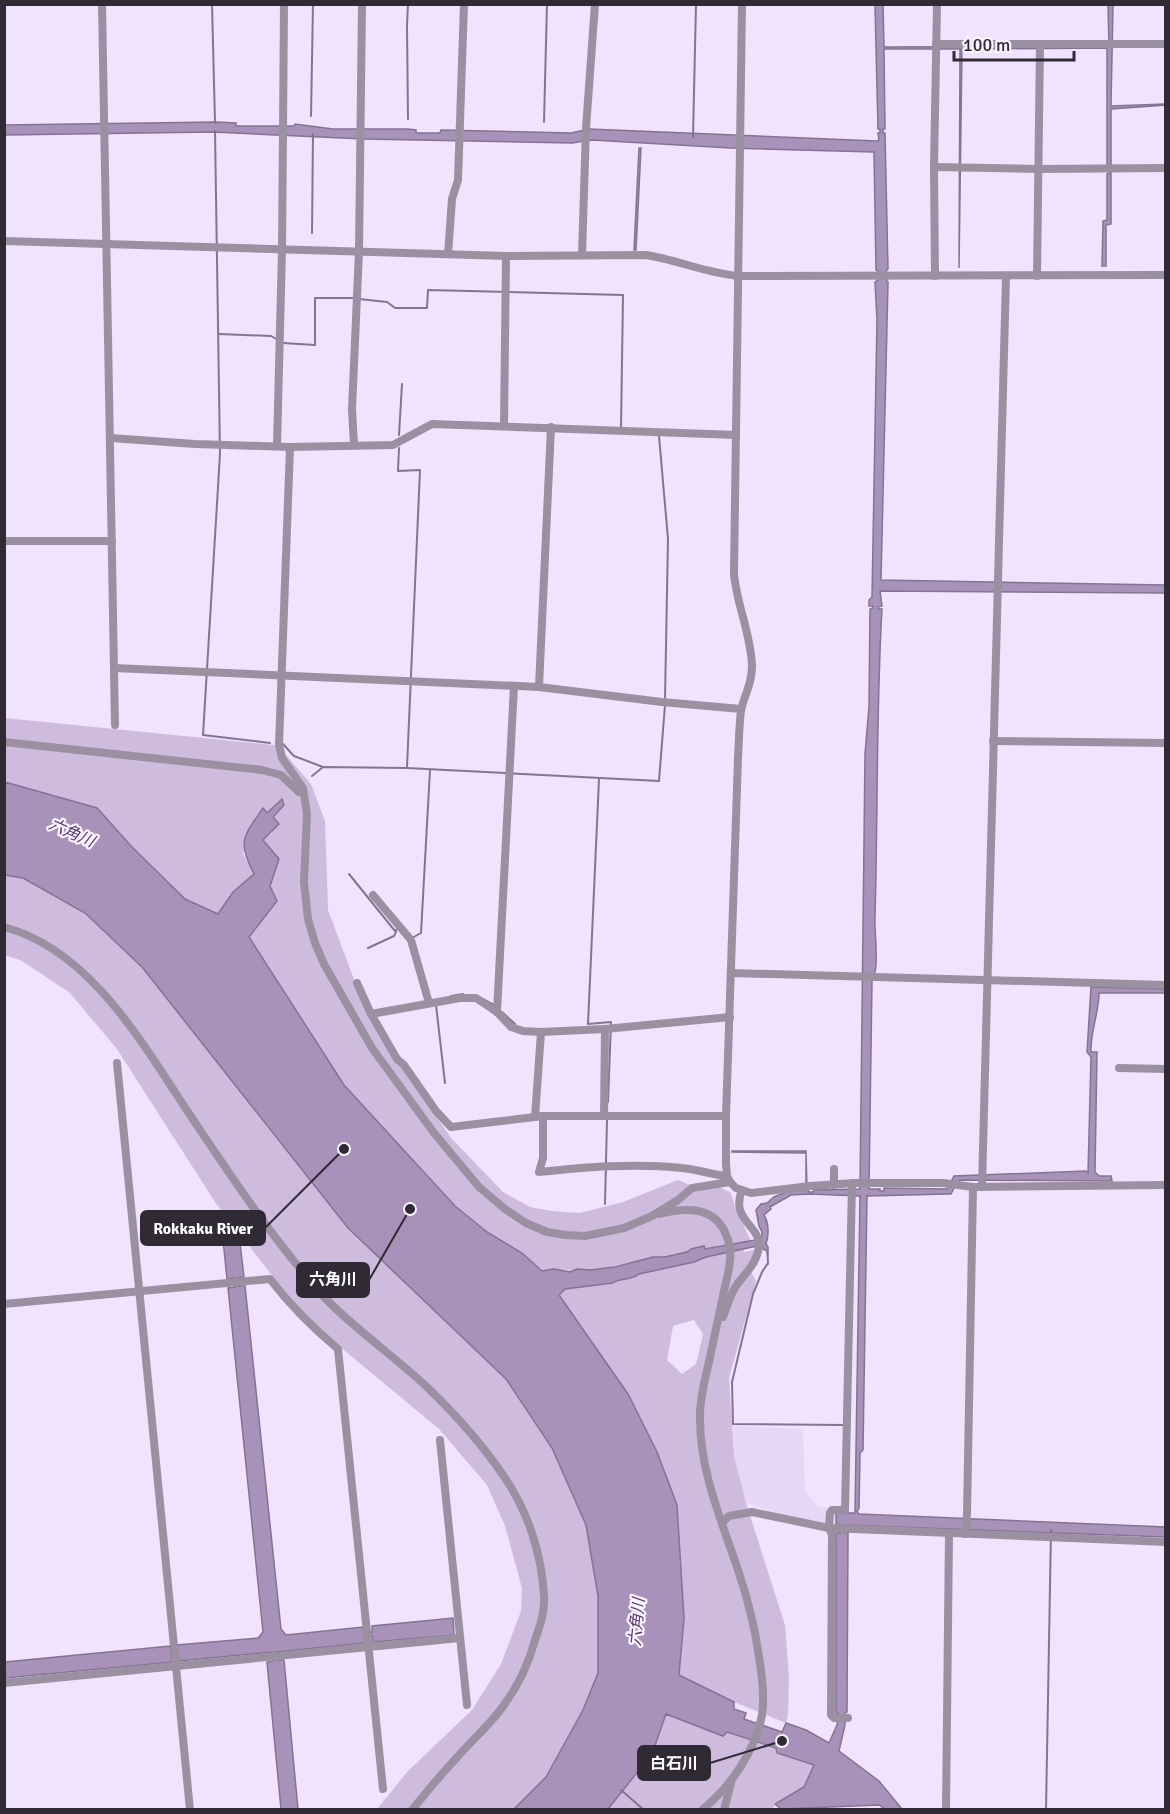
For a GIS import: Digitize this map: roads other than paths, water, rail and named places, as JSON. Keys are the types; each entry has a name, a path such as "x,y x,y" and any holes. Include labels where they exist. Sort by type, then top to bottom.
{"street":[{"path":"102,4 115,725"},
{"path":"277,446 282,250 284,4"},
{"path":"354,445 352,409 359,251 362,4"},
{"path":"448,254 452,198 458,180 464,4"},
{"path":"582,255 586,128 595,4"},
{"path":"742,4 734,574 749,634 752,665 751,684 741,709 726,1116 729,1179 736,1188 751,1194 807,1186 853,1183 953,1185 980,1182 1166,1185"},
{"path":"935,276 934,167 937,4"},
{"path":"936,48 1166,44"},
{"path":"1037,276 1039,48"},
{"path":"934,167 1166,168"},
{"path":"4,241 506,256 646,255 663,257 717,274 738,276 1166,275"},
{"path":"504,426 506,256"},
{"path":"965,1533 980,1182 1006,277"},
{"path":"111,438 290,447 393,445 432,424 736,435"},
{"path":"539,687 551,427"},
{"path":"290,447 279,745 282,758 303,788 302,795"},
{"path":"4,541 112,541"},
{"path":"114,668 539,687 665,703 741,709"},
{"path":"497,1009 514,686"},
{"path":"993,741 1166,743"},
{"path":"4,742 262,770 281,775 296,787 302,795 307,814 304,882 308,919 324,964 372,1048 456,1162 479,1187 526,1223 547,1232 566,1235 603,1233 624,1228 652,1216 678,1200 692,1188 729,1179"},
{"path":"373,895 411,940 434,1003"},
{"path":"4,927 53,949 83,972 115,1007 244,1195 300,1269 331,1304 426,1386 457,1416 507,1480 525,1515 535,1545 544,1592 543,1618 532,1652 507,1702 412,1809"},
{"path":"731,972 1166,985"},
{"path":"357,983 371,1014 397,1059 451,1127 539,1116 726,1116"},
{"path":"371,1014 476,998 497,1009 511,1027 523,1031 609,1029 730,1017"},
{"path":"606,1116 609,1029"},
{"path":"541,1032 539,1116 543,1158 539,1172 636,1165 684,1168 729,1179"},
{"path":"117,1063 190,1809"},
{"path":"1119,1068 1166,1069"},
{"path":"834,1169 834,1185"},
{"path":"848,1718 834,1718 831,1715 832,1535 829,1528 832,1510 845,1510 853,1183"},
{"path":"716,1332 736,1287 755,1262 758,1243 740,1213 738,1199 742,1190"},
{"path":"652,1216 668,1212 707,1212 714,1216 723,1227 728,1239 730,1262 702,1390 700,1435 707,1479 740,1575 755,1630 762,1675 762,1715 751,1747 732,1779 702,1809"},
{"path":"4,1304 270,1279 312,1328 338,1349 383,1789"},
{"path":"440,1440 467,1705"},
{"path":"722,1523 729,1516 752,1512 842,1529 1166,1542"},
{"path":"946,1809 949,1533"},
{"path":"4,1683 460,1638"},
{"path":"724,1809 732,1779"}],"water":[{"path":"875,5 883,5 884,47 1109,46 1108,5 1113,5 1111,106 1166,105 1111,109 1111,224 1106,225 1106,266 1102,266 1103,221 1107,220 1107,174 1109,173 1107,164 1107,48 962,49 959,268 960,49 884,49 885,129 883,133 885,133 888,269 886,280 888,282 881,580 1165,585 1166,593 880,591 882,606 878,607 882,609 878,724 876,967 872,980 869,1189 884,1191 884,1188 947,1189 954,1176 1086,1171 1088,1173 1091,1057 1087,1052 1091,987 1165,989 1166,993 1099,993 1091,1045 1091,1052 1097,1052 1095,1172 1099,1176 1111,1176 1112,1181 960,1180 951,1194 867,1196 863,1450 860,1453 857,1512 859,1514 1165,1527 1165,1537 844,1525 844,1533 848,1533 847,1712 839,1751 879,1781 902,1809 885,1809 879,1805 781,1809 775,1804 804,1787 814,1765 777,1753 776,1748 727,1732 723,1736 666,1714 652,1754 608,1809 514,1809 546,1777 583,1710 598,1673 598,1596 586,1525 552,1448 506,1379 348,1228 142,967 85,913 23,878 5,875 5,782 97,808 132,847 185,899 218,914 233,892 254,874 245,854 247,833 263,808 267,813 282,799 284,805 273,817 279,824 263,840 279,859 270,886 277,901 249,937 344,1085 455,1206 487,1232 522,1253 542,1271 554,1269 570,1272 577,1269 615,1267 653,1257 687,1252 704,1246 705,1249 761,1239 762,1232 756,1210 761,1204 786,1192 806,1190 806,1153 732,1151 806,1151 809,1192 860,1189 865,754 869,707 870,609 873,608 869,606 869,600 872,597 877,320 875,282 878,280 874,152 730,148 592,140 572,143 364,139 213,132 5,135 5,125 216,122 236,123 236,126 294,126 295,124 333,129 408,129 416,130 416,133 440,133 441,130 571,133 589,129 877,141 879,140 878,133 880,133 878,129","holes":["791,1195 860,1196 855,1513 836,1513 836,1524 840,1525 840,1533 836,1533 836,1713 838,1713 837,1725 829,1743 806,1730 786,1723 782,1732 744,1719 746,1713 734,1709 734,1702 679,1675 684,1618 677,1505 657,1452 628,1394 559,1295 565,1289 613,1283 633,1278 639,1274 762,1245 767,1251 768,1265 768,1247 766,1244 768,1229 764,1215 771,1209 770,1207"]},
{"path":"639,148 641,148 636,250 634,250"},
{"path":"221,1220 240,1243 244,1277 237,1278 238,1286 245,1286 281,1629 286,1635 363,1627 364,1633 372,1632 372,1626 453,1618 454,1635 373,1642 372,1636 364,1637 365,1643 276,1652 277,1660 284,1660 298,1809 281,1809 267,1662 273,1661 272,1652 179,1661 171,1655 172,1662 5,1678 5,1662 170,1646 171,1652 178,1652 177,1645 258,1638 263,1632 228,1288 235,1287 234,1278 227,1279"}],"waterway":[{"path":"212,4 215,123"},
{"path":"311,116 313,4"},
{"path":"408,4 408,119"},
{"path":"544,122 547,4"},
{"path":"693,137 696,4"},
{"path":"215,131 220,454 203,735 270,743"},
{"path":"312,233 313,134"},
{"path":"359,299 387,302 395,308 427,308 428,290 623,295 621,428"},
{"path":"283,343 315,345 315,298 353,298"},
{"path":"219,334 271,336 278,340"},
{"path":"399,435 402,384"},
{"path":"659,436 668,539 665,699"},
{"path":"399,448 398,471 420,470 407,767"},
{"path":"312,776 323,767 407,768 659,781 665,705"},
{"path":"283,744 294,756 323,767"},
{"path":"412,938 421,933 430,770"},
{"path":"599,779 588,1024 611,1022 608,1102"},
{"path":"349,874 395,931 399,927"},
{"path":"368,948 394,936 396,932"},
{"path":"451,996 463,994"},
{"path":"477,996 496,1006"},
{"path":"436,1005 445,1083"},
{"path":"502,1012 515,1024"},
{"path":"605,1204 607,1120"},
{"path":"768,1263 753,1294 732,1382 733,1424 843,1425"},
{"path":"1046,1810 1051,1530"},
{"path":"621,1790 644,1810"}],"place":[{"name":"Rokkaku River","path":"344,1149"},
{"name":"六角川","path":"410,1209"},
{"name":"白石川","path":"782,1741"}]}
